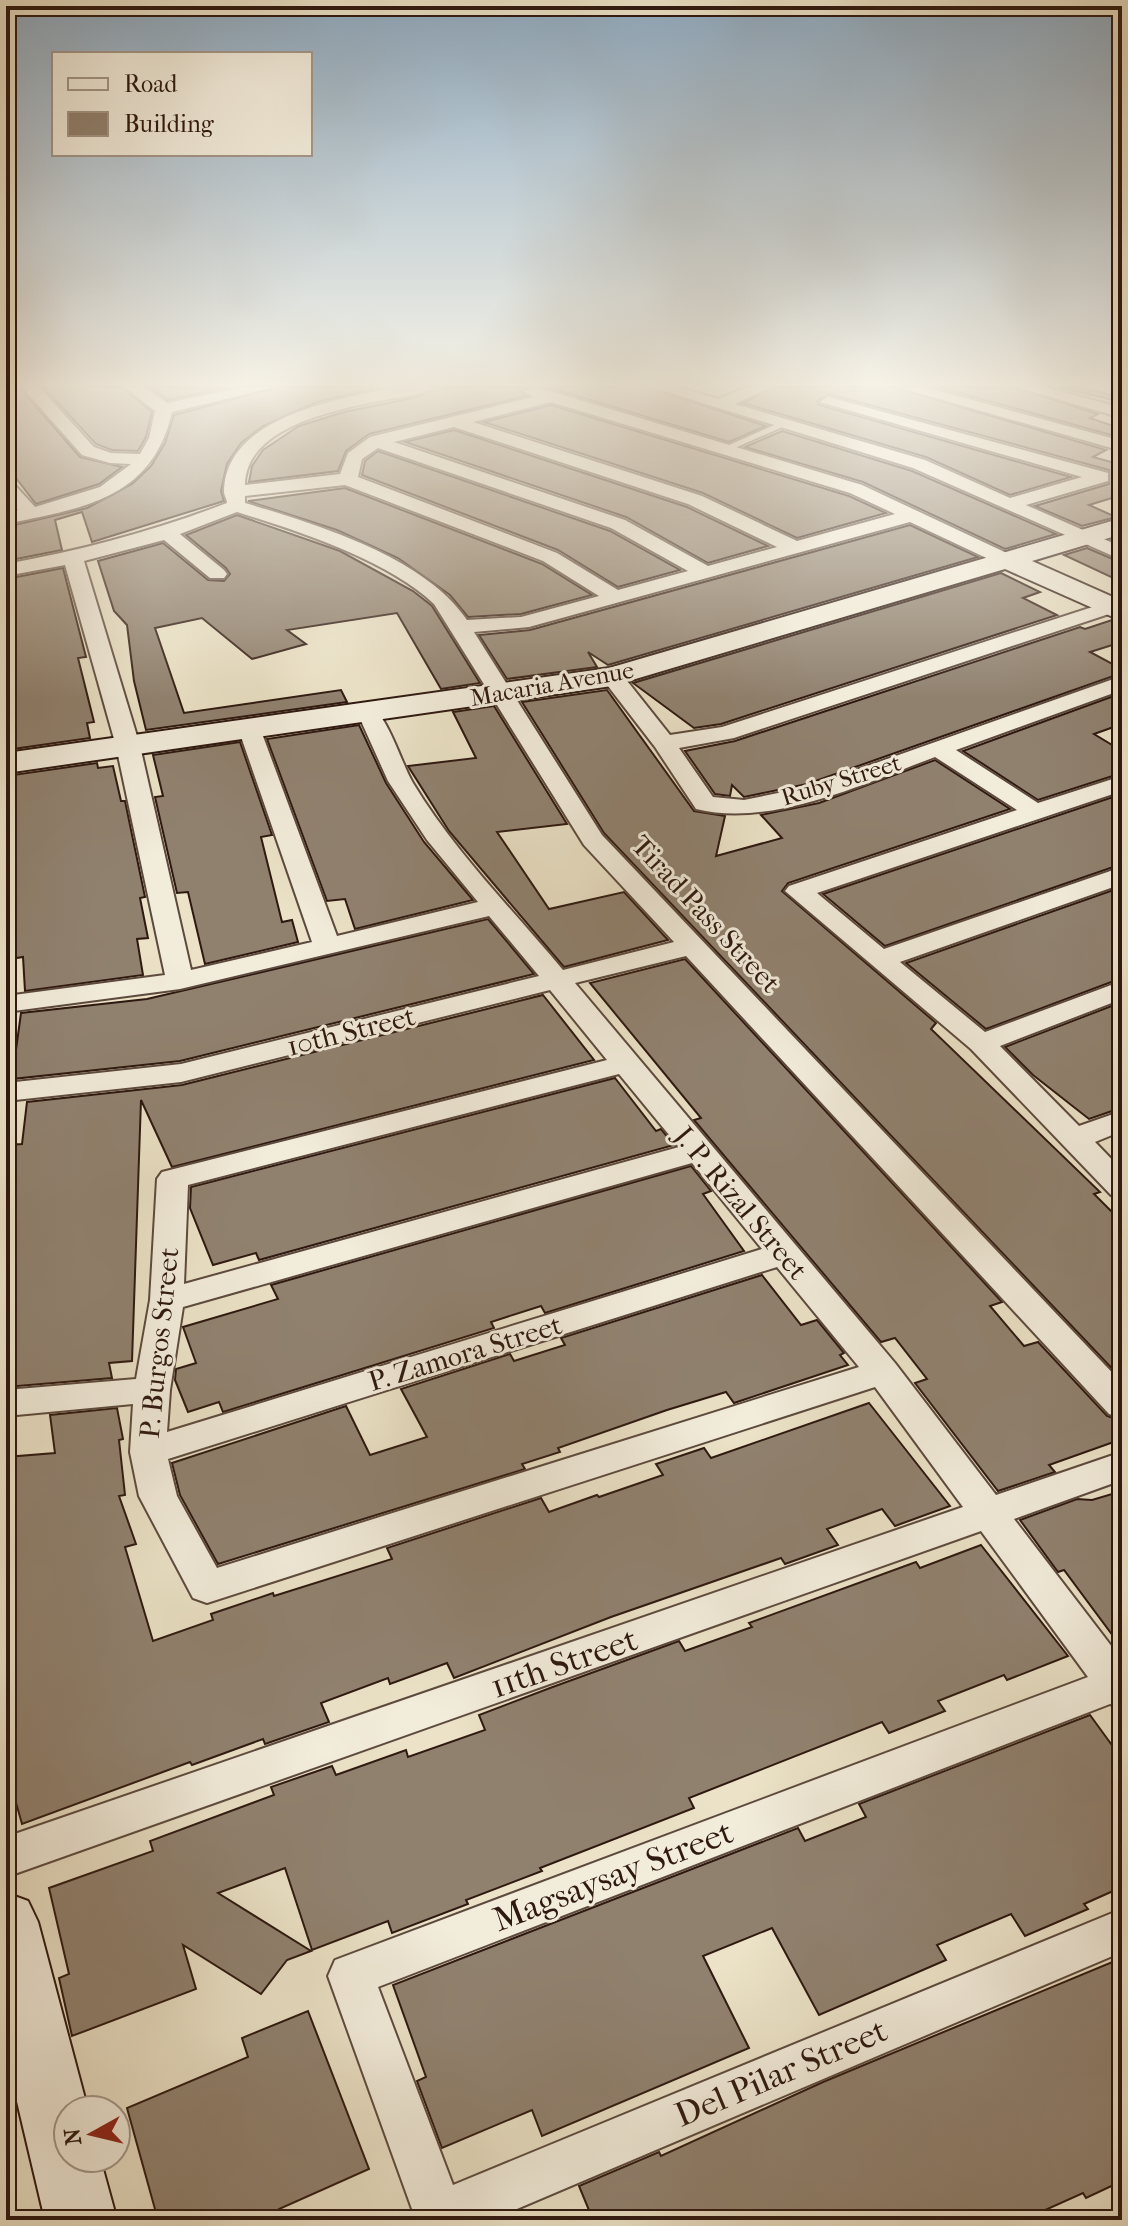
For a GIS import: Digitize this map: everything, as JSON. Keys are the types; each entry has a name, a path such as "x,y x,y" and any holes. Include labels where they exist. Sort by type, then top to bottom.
{"street":[{"path":"11,491 31,513"},
{"path":"6,518 109,491"},
{"path":"234,499 235,491"},
{"path":"6,570 73,558 167,533 234,499 280,491"},
{"path":"371,491 550,557 617,598"},
{"path":"521,491 618,524 708,574"},
{"path":"667,491 695,500 795,548"},
{"path":"860,491 1117,610"},
{"path":"979,491 1122,554"},
{"path":"1008,504 1054,491"},
{"name":"Tirad Pass Street","path":"234,499 411,578 438,596 502,694 564,800 593,840 1122,1405"},
{"path":"459,627 522,623 914,515"},
{"name":"Macaria Avenue","path":"6,763 612,677 1122,526"},
{"path":"167,533 217,574"},
{"path":"73,558 128,746 180,981"},
{"path":"664,743 726,733 1117,610"},
{"name":"Ruby Street","path":"612,677 664,743 705,804 731,808 814,793 1122,683"},
{"name":"J. P. Rizal Street","path":"368,712 400,781 436,835 883,1372 1120,1687"},
{"path":"249,728 328,948"},
{"path":"938,749 1036,812"},
{"path":"1122,783 798,891 981,1043 1122,1188"},
{"path":"881,959 1122,875"},
{"path":"6,1004 180,981 496,906"},
{"name":"10th Street","path":"6,1092 181,1073 692,946"},
{"path":"981,1043 1122,989"},
{"name":"P. Burgos Street","path":"625,1064 173,1179 167,1300 152,1390 148,1452 158,1496 207,1587 883,1372"},
{"path":"1076,1139 1122,1120"},
{"path":"167,1300 698,1152"},
{"name":"P. Zamora Street","path":"148,1452 782,1254"},
{"path":"6,1403 152,1390"},
{"name":"11th Street","path":"6,1857 1122,1466"},
{"name":"Magsaysay Street","path":"440,2218 351,1976 1120,1687"},
{"path":"6,1922 81,2220"},
{"name":"Del Pilar Street","path":"440,2218 1122,1930"}],"building":[{"path":"26,491 77,491 36,504"},
{"path":"119,491 221,491 224,501 92,542 82,512 55,520 62,550 6,561 6,527 87,508"},
{"path":"324,491 352,491 542,564 592,595 521,614 468,617 450,595 398,558 337,530 248,501"},
{"path":"403,491 494,491 610,531 680,570 618,587 558,550"},
{"path":"549,491 638,491 687,507 768,546 708,563 626,517"},
{"path":"696,491 832,491 886,513 797,538"},
{"path":"882,491 957,491 1056,534 1005,549"},
{"path":"1001,491 1024,491 1010,495"},
{"path":"1086,491 1122,491 1122,495 1089,505 1116,517 1082,526 1035,506"},
{"path":"237,515 340,551 413,591 432,606 480,683 441,689 397,613 287,630 306,644 252,659 202,618 155,628 184,713 341,690 347,702 146,730 134,681 127,625 114,611 98,561 163,543 208,580 224,581 230,574 226,568 186,535"},
{"path":"910,525 978,557 608,665 588,652 597,667 507,679 479,635 530,630"},
{"path":"1087,548 1122,563 1122,573 1111,577 1064,555"},
{"path":"63,568 86,657 78,658 94,722 87,723 90,738 6,750 6,579"},
{"path":"1001,573 1040,592 1023,598 1057,615 721,724 694,728 633,683"},
{"path":"1112,620 1122,624 1122,642 1090,652 1122,669 1122,673 807,784 744,797 732,785 730,796 715,794 685,751 735,741 1080,627 1085,629"},
{"path":"607,690 694,811 725,816 716,856 782,838 761,815 819,803 935,760 1010,809 788,883 782,891 936,1023 931,1029 1100,1192 1094,1194 1122,1222 1122,1379 604,833 522,702"},
{"path":"1122,693 1122,724 1094,734 1122,751 1122,773 1038,800 963,751"},
{"path":"494,706 567,824 497,832 549,909 624,892 668,940 564,967 449,831 408,766 476,758 453,712"},
{"path":"359,725 386,783 424,842 473,900 355,929 345,899 327,901 267,739"},
{"path":"240,742 272,835 261,837 282,922 292,920 298,942 205,964 188,892 177,893 155,797 163,796 153,755"},
{"path":"97,763 98,768 113,766 121,801 125,801 145,897 140,898 148,938 137,939 143,975 25,991 23,957 10,959 6,930 6,776"},
{"path":"1122,794 1122,864 885,946 823,894"},
{"path":"1122,887 1122,978 986,1029 906,963"},
{"path":"488,919 534,974 180,1061 12,1079 21,1013 147,999"},
{"path":"685,959 1002,1302 990,1306 1024,1346 1038,1342 1107,1416 1122,1421 1122,1439 1049,1465 1055,1472 998,1491 915,1383 927,1379 895,1338 881,1342 694,1120 701,1118 590,983"},
{"path":"543,995 594,1060 172,1167 141,1100 132,1361 109,1363 112,1378 6,1387 6,1145 22,1144 27,1102 182,1085"},
{"path":"1122,1002 1122,1107 1112,1111 1089,1119 1033,1075 1005,1047"},
{"path":"615,1078 656,1131 661,1129 674,1145 259,1260 256,1253 213,1265 190,1208 191,1187"},
{"path":"691,1166 711,1191 703,1194 744,1251 545,1313 541,1306 491,1322 494,1328 223,1412 219,1402 188,1412 175,1380 176,1369 196,1363 183,1327 278,1299 271,1285"},
{"path":"762,1275 801,1325 817,1320 844,1353 840,1355 848,1365 734,1403 726,1392 667,1410 558,1448 560,1452 522,1464 525,1469 218,1564 180,1495 172,1463 346,1406 370,1455 427,1437 401,1389 510,1354 514,1361 565,1345 561,1338"},
{"path":"869,1403 950,1506 895,1526 882,1509 827,1529 838,1545 785,1564 781,1558 611,1617 454,1678 447,1663 390,1684 388,1678 321,1703 329,1722 265,1744 263,1739 192,1765 190,1762 22,1824 6,1767 6,1457 55,1453 50,1415 117,1408 123,1439 119,1440 125,1495 119,1496 136,1544 125,1547 153,1641 213,1620 211,1614 392,1559 387,1548 541,1498 549,1512 597,1495 599,1497 663,1475 656,1464 704,1448 711,1458"},
{"path":"1122,1491 1122,1648 1064,1570 1058,1572 1020,1520 1077,1499 1092,1500"},
{"path":"981,1545 1068,1656 1007,1680 1004,1675 938,1701 945,1711 889,1733 882,1722 689,1798 694,1808 540,1868 542,1871 466,1900 468,1904 392,1933 388,1921 312,1950 285,1868 218,1893 311,1951 287,1960 261,1994 183,1945 196,1989 72,2036 59,1978 69,1974 49,1888 153,1851 150,1841 274,1795 271,1787 332,1766 336,1775 406,1750 408,1757 485,1730 479,1715 550,1688 679,1641 685,1651 752,1627 749,1623 916,1562 920,1568"},
{"path":"1090,1715 1122,1759 1122,1887 1084,1904 1088,1909 1025,1936 1011,1914 937,1945 946,1960 819,2015 772,1928 703,1956 749,2048 542,2136 532,2110 442,2148 417,2081 426,2077 393,1985 798,1828 805,1841 866,1817 859,1804"},
{"path":"1122,1958 1122,2181 1086,2198 1083,2193 1023,2220 593,2220 579,2186 659,2152 661,2156 823,2082"},
{"path":"308,2011 369,2169 279,2209 283,2220 158,2220 132,2126 132,2106 248,2057 242,2038"}]}
